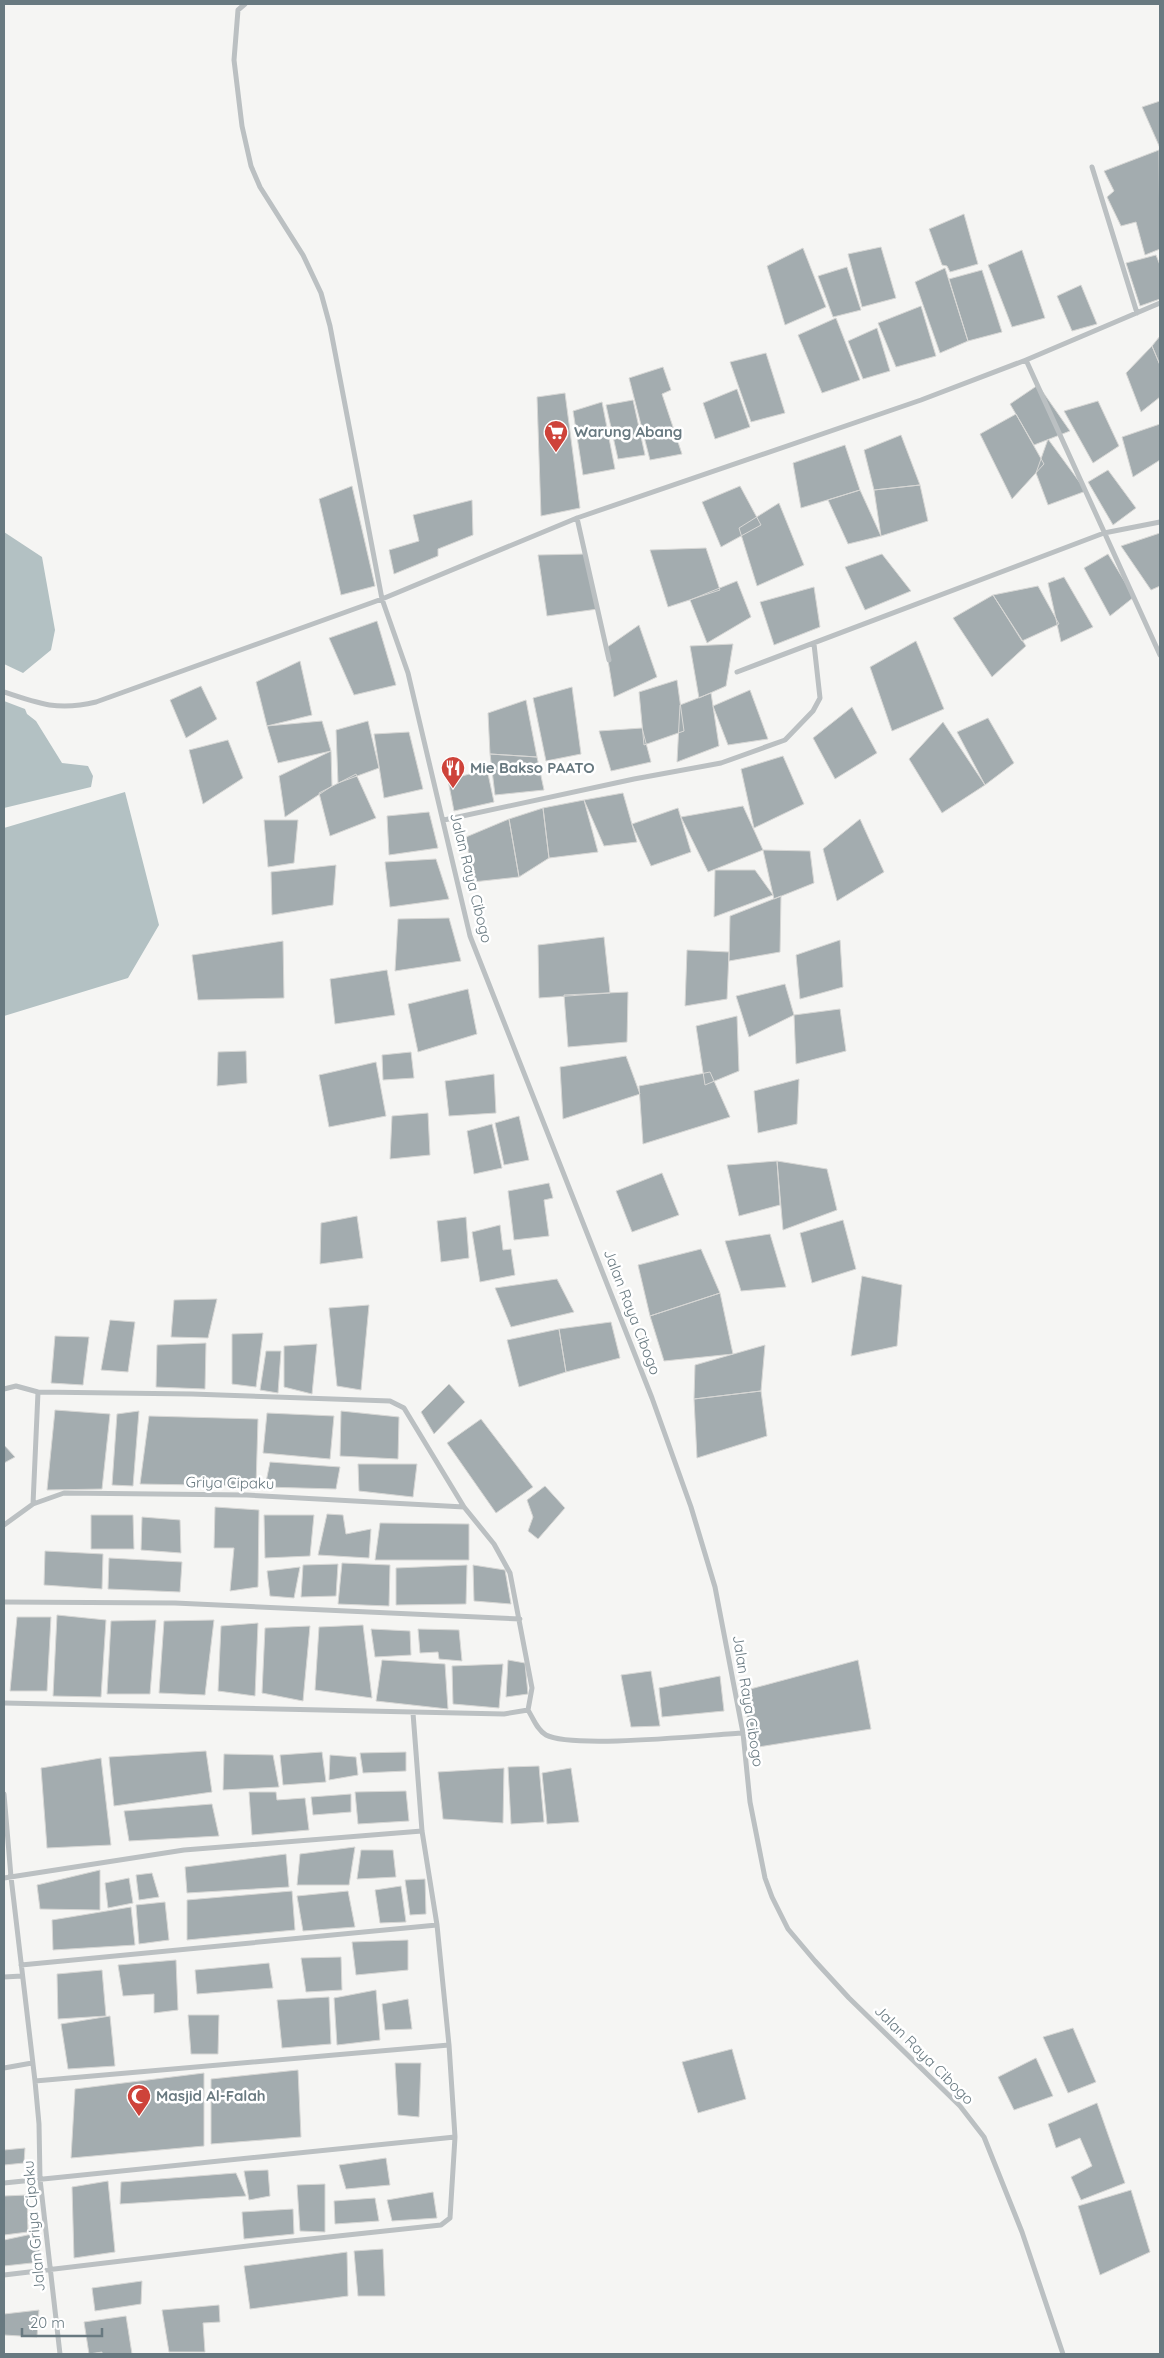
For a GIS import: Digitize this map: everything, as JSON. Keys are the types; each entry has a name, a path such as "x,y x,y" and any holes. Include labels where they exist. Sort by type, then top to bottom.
{"street":[{"name":"Jalan Raya Cibogo","path":"244,4 238,10 234,60 242,126 251,166 260,187 303,255 321,293 330,326 382,599 408,674 470,936 652,1398 691,1507 716,1587 743,1733 750,1802 765,1878 779,1915 788,1929 848,1998 960,2106 984,2137 1022,2232 1063,2354"},
{"path":"1092,167 1137,313"},
{"path":"4,692 41,705 58,707 87,704 382,599 577,518 921,400 1026,360 1160,303"},
{"path":"1026,360 1160,654"},
{"path":"577,518 609,660"},
{"path":"737,672 1104,533 1160,522"},
{"path":"444,820 634,779 721,763 786,740 814,710 820,698 814,644"},
{"path":"4,1389 16,1386 38,1392 192,1394 390,1401 404,1408 464,1507 494,1544 510,1573 532,1688 528,1710 544,1734 560,1740 594,1741 743,1733"},
{"path":"33,1504 38,1392"},
{"name":"Griya Cipaku","path":"4,1525 33,1504 64,1494 247,1494 464,1507"},
{"path":"4,1602 184,1604 520,1620"},
{"path":"4,1704 413,1713 504,1714 528,1710"},
{"path":"4,2275 441,2225 450,2218 455,2137 449,2045 437,1925 422,1831 413,1713"},
{"path":"4,1794 11,1878 35,2082 449,2045"},
{"path":"4,1878 184,1850 422,1831"},
{"path":"22,1965 437,1925"},
{"path":"4,1977 22,1976"},
{"path":"4,2068 32,2063"},
{"name":"Jalan Griya Cipaku","path":"35,2082 39,2124 40,2179 60,2354"},
{"path":"4,2182 455,2137"}],"shaded area":[{"path":"4,532 42,557 55,630 51,650 23,673 4,664"},
{"path":"4,701 25,709 27,714 36,721 62,763 88,766 93,776 91,787 4,808"},
{"path":"125,792 159,925 128,978 4,1016 4,828"}],"building":[{"path":"1160,101 1160,148 1142,107"},
{"path":"1159,150 1160,249 1145,255 1136,222 1121,226 1107,197 1114,191 1104,171"},
{"path":"964,214 978,264 950,272 947,266 942,265 929,229"},
{"path":"881,247 896,298 862,307 848,254"},
{"path":"803,248 826,307 785,325 767,266"},
{"path":"1022,250 1045,318 1012,327 988,265"},
{"path":"1156,255 1160,265 1160,299 1140,306 1126,263"},
{"path":"847,267 861,310 833,317 818,276"},
{"path":"945,268 968,341 940,353 915,282"},
{"path":"982,270 1002,332 968,341 949,279"},
{"path":"1081,285 1097,324 1072,331 1057,296"},
{"path":"921,306 936,356 896,367 878,323"},
{"path":"836,318 860,380 822,393 798,335"},
{"path":"877,328 890,371 863,379 848,341"},
{"path":"1160,336 1160,365 1152,346"},
{"path":"1152,346 1160,365 1160,397 1141,412 1126,373"},
{"path":"766,353 785,413 751,422 730,362"},
{"path":"663,367 671,390 662,394 682,454 650,460 629,378"},
{"path":"1038,385 1070,431 1034,445 1010,404"},
{"path":"737,389 750,427 715,439 703,403"},
{"name":"Warung Abang","path":"565,393 580,508 541,516 537,397"},
{"path":"633,400 645,455 618,459 606,405"},
{"path":"1098,401 1119,446 1093,463 1064,411"},
{"path":"602,402 615,469 583,475 573,411"},
{"path":"1016,414 1044,464 1012,499 980,434"},
{"path":"1160,424 1160,460 1133,477 1122,437"},
{"path":"901,435 920,485 874,490 864,450"},
{"path":"1048,439 1086,491 1048,505 1036,473"},
{"path":"845,445 860,490 801,508 793,463"},
{"path":"1108,470 1136,508 1113,525 1088,482"},
{"path":"920,485 928,521 881,536 874,490"},
{"path":"352,486 375,586 341,595 319,499"},
{"path":"740,486 761,525 721,547 702,502"},
{"path":"860,490 881,536 848,544 828,500"},
{"path":"472,500 473,535 438,549 438,556 394,574 389,550 419,541 413,515"},
{"path":"779,503 804,565 757,586 739,528"},
{"path":"1160,533 1160,586 1151,590 1121,546"},
{"path":"706,548 720,590 668,607 650,550"},
{"path":"586,554 598,609 547,616 538,555"},
{"path":"882,554 911,591 865,610 845,567"},
{"path":"1108,554 1134,597 1110,616 1084,568"},
{"path":"1064,577 1093,627 1061,642 1048,583"},
{"path":"737,581 751,617 707,643 690,600"},
{"path":"1038,586 1059,624 1022,641 993,595"},
{"path":"814,587 820,627 774,645 760,602"},
{"path":"993,595 1026,646 992,677 953,618"},
{"path":"377,621 396,685 354,695 329,638"},
{"path":"639,625 657,677 614,697 606,648"},
{"path":"916,641 944,709 892,731 870,667"},
{"path":"733,644 726,686 699,698 690,646"},
{"path":"300,661 312,715 267,726 256,682"},
{"path":"677,680 684,731 644,745 639,692"},
{"path":"201,686 217,719 186,738 170,700"},
{"path":"572,687 581,754 546,761 533,698"},
{"path":"750,690 768,739 728,745 713,706"},
{"path":"711,693 719,746 677,762 680,705"},
{"path":"526,700 537,757 490,754 488,713"},
{"path":"852,707 877,753 835,779 813,738"},
{"path":"988,718 1014,763 985,785 957,732"},
{"path":"322,721 331,751 278,763 267,726"},
{"path":"368,721 379,768 338,783 336,730"},
{"path":"943,722 985,785 942,813 909,759"},
{"path":"642,728 651,762 611,771 599,731"},
{"path":"409,732 423,789 384,798 374,734"},
{"path":"228,740 243,778 203,804 189,750"},
{"path":"331,751 332,786 285,817 279,776"},
{"path":"490,754 537,757 544,790 495,795"},
{"path":"783,756 804,804 754,828 741,769"},
{"path":"487,769 494,802 454,811 448,780"},
{"path":"356,774 376,818 330,836 319,793"},
{"path":"623,793 637,842 604,846 584,800"},
{"path":"584,800 598,852 549,858 543,808"},
{"path":"743,806 763,850 708,872 681,817"},
{"path":"543,808 549,858 519,877 509,819"},
{"path":"678,808 691,852 651,866 632,824"},
{"path":"429,812 438,848 389,855 387,816"},
{"path":"509,819 519,877 473,882 466,837"},
{"path":"860,819 884,872 837,901 823,849"},
{"path":"264,820 298,820 294,863 268,867"},
{"path":"763,850 810,851 814,883 774,899"},
{"path":"436,859 449,899 390,907 385,862"},
{"path":"336,865 333,905 272,915 271,872"},
{"path":"715,870 755,870 773,895 714,917"},
{"path":"781,896 780,952 729,961 730,916"},
{"path":"449,918 461,961 395,971 398,919"},
{"path":"604,937 610,993 539,998 538,945"},
{"path":"840,940 843,987 800,999 796,955"},
{"path":"283,941 284,998 198,1000 192,955"},
{"path":"687,950 729,952 727,999 685,1006"},
{"path":"387,970 395,1015 335,1024 330,979"},
{"path":"785,984 794,1015 749,1037 736,996"},
{"path":"468,989 477,1034 418,1052 408,1004"},
{"path":"628,992 627,1042 568,1047 564,995"},
{"path":"840,1009 846,1051 796,1064 794,1015"},
{"path":"737,1016 739,1071 705,1085 696,1026"},
{"path":"246,1051 247,1083 217,1086 218,1052"},
{"path":"411,1052 414,1078 383,1080 382,1055"},
{"path":"626,1056 640,1094 563,1119 560,1067"},
{"path":"376,1062 386,1116 329,1127 319,1075"},
{"path":"710,1072 730,1117 643,1144 639,1086"},
{"path":"494,1074 496,1113 449,1116 445,1081"},
{"path":"799,1079 797,1124 758,1133 754,1091"},
{"path":"428,1113 430,1155 390,1159 392,1116"},
{"path":"519,1116 529,1160 504,1165 495,1123"},
{"path":"492,1124 502,1168 474,1174 467,1131"},
{"path":"777,1161 780,1205 739,1216 727,1165"},
{"path":"777,1161 827,1169 837,1210 783,1230"},
{"path":"662,1173 679,1215 632,1232 616,1191"},
{"path":"549,1183 553,1198 544,1200 549,1236 514,1240 508,1191"},
{"path":"357,1216 363,1258 320,1264 321,1223"},
{"path":"466,1217 469,1258 441,1262 437,1221"},
{"path":"843,1220 856,1269 812,1283 800,1233"},
{"path":"500,1225 503,1250 511,1249 515,1275 480,1282 472,1232"},
{"path":"770,1234 786,1287 741,1291 725,1241"},
{"path":"701,1249 720,1293 650,1316 638,1265"},
{"path":"862,1276 902,1285 897,1346 851,1356"},
{"path":"557,1279 574,1312 511,1327 495,1288"},
{"path":"720,1293 733,1354 664,1361 650,1316"},
{"path":"217,1299 208,1338 171,1337 174,1300"},
{"path":"369,1305 361,1390 337,1386 329,1308"},
{"path":"110,1320 135,1322 128,1372 101,1370"},
{"path":"611,1322 620,1358 566,1372 559,1329"},
{"path":"559,1329 566,1372 519,1387 507,1340"},
{"path":"263,1333 256,1387 232,1384 232,1334"},
{"path":"55,1336 89,1337 83,1385 51,1383"},
{"path":"206,1343 205,1389 156,1387 157,1345"},
{"path":"317,1344 312,1394 284,1387 284,1346"},
{"path":"765,1345 761,1391 694,1399 695,1365"},
{"path":"266,1351 281,1351 278,1393 260,1390"},
{"path":"449,1384 465,1402 434,1434 421,1412"},
{"path":"761,1391 767,1436 697,1458 694,1399"},
{"path":"55,1410 110,1414 102,1489 47,1490"},
{"path":"139,1411 133,1486 112,1485 117,1414"},
{"path":"341,1411 399,1417 398,1459 340,1456"},
{"path":"267,1413 334,1416 330,1459 263,1453"},
{"path":"149,1416 258,1419 256,1486 140,1484"},
{"path":"481,1419 533,1487 496,1513 447,1443"},
{"path":"4,1445 15,1457 4,1463"},
{"path":"270,1462 340,1467 336,1489 265,1487"},
{"path":"358,1464 417,1464 413,1497 359,1491"},
{"path":"545,1486 565,1508 538,1539 528,1531 533,1517 527,1500"},
{"path":"215,1507 259,1510 258,1587 230,1591 234,1548 214,1548"},
{"path":"327,1514 343,1515 346,1534 371,1529 369,1558 318,1555"},
{"path":"91,1515 133,1515 134,1549 91,1549"},
{"path":"264,1515 314,1515 310,1556 265,1558"},
{"path":"142,1517 180,1520 181,1553 141,1550"},
{"path":"380,1523 469,1524 469,1560 375,1560"},
{"path":"45,1551 103,1554 102,1589 44,1585"},
{"path":"109,1558 182,1562 180,1592 108,1589"},
{"path":"342,1563 390,1565 389,1606 338,1604"},
{"path":"338,1564 336,1596 301,1597 303,1565"},
{"path":"467,1565 466,1604 396,1605 396,1568"},
{"path":"473,1565 505,1570 511,1604 474,1601"},
{"path":"300,1567 294,1598 270,1596 267,1571"},
{"path":"57,1615 106,1620 101,1697 53,1696"},
{"path":"17,1617 51,1617 47,1691 10,1691"},
{"path":"156,1620 150,1694 107,1694 111,1621"},
{"path":"214,1620 205,1695 159,1693 164,1621"},
{"path":"258,1623 255,1696 218,1691 221,1626"},
{"path":"363,1625 372,1698 315,1690 319,1627"},
{"path":"310,1626 303,1701 262,1693 265,1628"},
{"path":"371,1629 410,1631 411,1655 375,1657"},
{"path":"418,1629 459,1630 462,1661 439,1659 438,1652 420,1653"},
{"path":"382,1660 445,1664 448,1709 376,1701"},
{"path":"508,1660 525,1663 528,1694 506,1697"},
{"path":"858,1660 871,1729 752,1748 743,1691"},
{"path":"503,1664 499,1708 453,1704 452,1666"},
{"path":"651,1671 660,1726 631,1727 621,1675"},
{"path":"720,1676 724,1711 662,1717 659,1688"},
{"path":"206,1751 212,1792 114,1806 109,1757"},
{"path":"322,1752 326,1782 283,1785 280,1755"},
{"path":"406,1752 406,1771 363,1773 360,1753"},
{"path":"224,1754 273,1755 279,1787 223,1790"},
{"path":"330,1755 356,1757 358,1775 329,1780"},
{"path":"101,1758 111,1845 47,1848 41,1768"},
{"path":"539,1766 544,1822 511,1824 508,1767"},
{"path":"504,1768 503,1823 443,1819 438,1772"},
{"path":"571,1768 579,1822 547,1824 542,1773"},
{"path":"406,1791 409,1821 358,1824 355,1792"},
{"path":"249,1792 276,1792 277,1800 305,1798 309,1830 252,1835"},
{"path":"351,1794 351,1812 313,1815 311,1797"},
{"path":"212,1804 219,1836 129,1841 124,1811"},
{"path":"355,1847 349,1885 297,1885 300,1854"},
{"path":"361,1850 393,1850 396,1877 357,1879"},
{"path":"286,1854 289,1887 187,1893 185,1867"},
{"path":"100,1870 100,1910 40,1909 37,1885"},
{"path":"152,1873 159,1897 139,1900 136,1875"},
{"path":"129,1878 133,1903 108,1908 105,1883"},
{"path":"425,1879 426,1914 410,1915 405,1880"},
{"path":"401,1886 406,1922 380,1923 375,1890"},
{"path":"292,1891 295,1930 187,1940 187,1900"},
{"path":"348,1891 355,1927 303,1931 297,1896"},
{"path":"165,1902 169,1940 139,1944 136,1905"},
{"path":"131,1907 135,1945 53,1950 52,1920"},
{"path":"408,1940 408,1970 356,1975 352,1942"},
{"path":"341,1957 342,1990 306,1992 301,1958"},
{"path":"176,1960 178,2010 154,2013 154,1994 123,1996 118,1965"},
{"path":"269,1963 273,1988 197,1994 195,1970"},
{"path":"102,1970 106,2016 58,2019 57,1974"},
{"path":"376,1990 380,2040 337,2045 334,1998"},
{"path":"329,1997 331,2044 282,2048 277,2000"},
{"path":"408,1999 412,2029 385,2030 382,2004"},
{"path":"188,2015 219,2015 218,2054 191,2054"},
{"path":"110,2016 115,2066 68,2069 61,2024"},
{"path":"1073,2028 1096,2082 1068,2093 1043,2037"},
{"path":"732,2049 746,2099 698,2113 682,2062"},
{"path":"1036,2058 1053,2096 1014,2110 998,2077"},
{"path":"395,2063 421,2063 419,2117 398,2115"},
{"path":"298,2070 301,2137 211,2144 211,2079"},
{"name":"Masjid Al-Falah","path":"204,2073 204,2146 71,2158 75,2089"},
{"path":"1097,2103 1125,2183 1081,2200 1071,2177 1092,2166 1080,2138 1056,2148 1048,2124"},
{"path":"25,2148 24,2163 4,2165 4,2150"},
{"path":"386,2158 390,2185 346,2189 339,2165"},
{"path":"268,2170 270,2196 249,2200 244,2171"},
{"path":"236,2173 246,2196 120,2204 121,2182"},
{"path":"108,2181 115,2252 74,2258 72,2187"},
{"path":"325,2184 325,2232 300,2231 297,2185"},
{"path":"1131,2190 1150,2252 1100,2275 1078,2206"},
{"path":"433,2192 437,2218 392,2221 387,2200"},
{"path":"27,2195 28,2232 4,2235 4,2196"},
{"path":"375,2198 379,2221 335,2224 334,2201"},
{"path":"293,2209 294,2234 244,2239 242,2212"},
{"path":"37,2233 41,2262 4,2266 4,2240"},
{"path":"383,2249 385,2296 358,2296 354,2251"},
{"path":"347,2252 348,2296 250,2309 244,2266"},
{"path":"142,2281 141,2304 95,2311 92,2288"},
{"path":"219,2305 220,2322 203,2323 205,2352 169,2352 162,2310"},
{"path":"39,2310 37,2337 4,2335 4,2314"},
{"path":"126,2316 132,2354 102,2354 102,2352 89,2354 84,2322"}],"place":[{"name":"Warung Abang","path":"556,453"},
{"name":"Mie Bakso PAATO","path":"453,789"},
{"name":"Masjid Al-Falah","path":"139,2117"}]}
